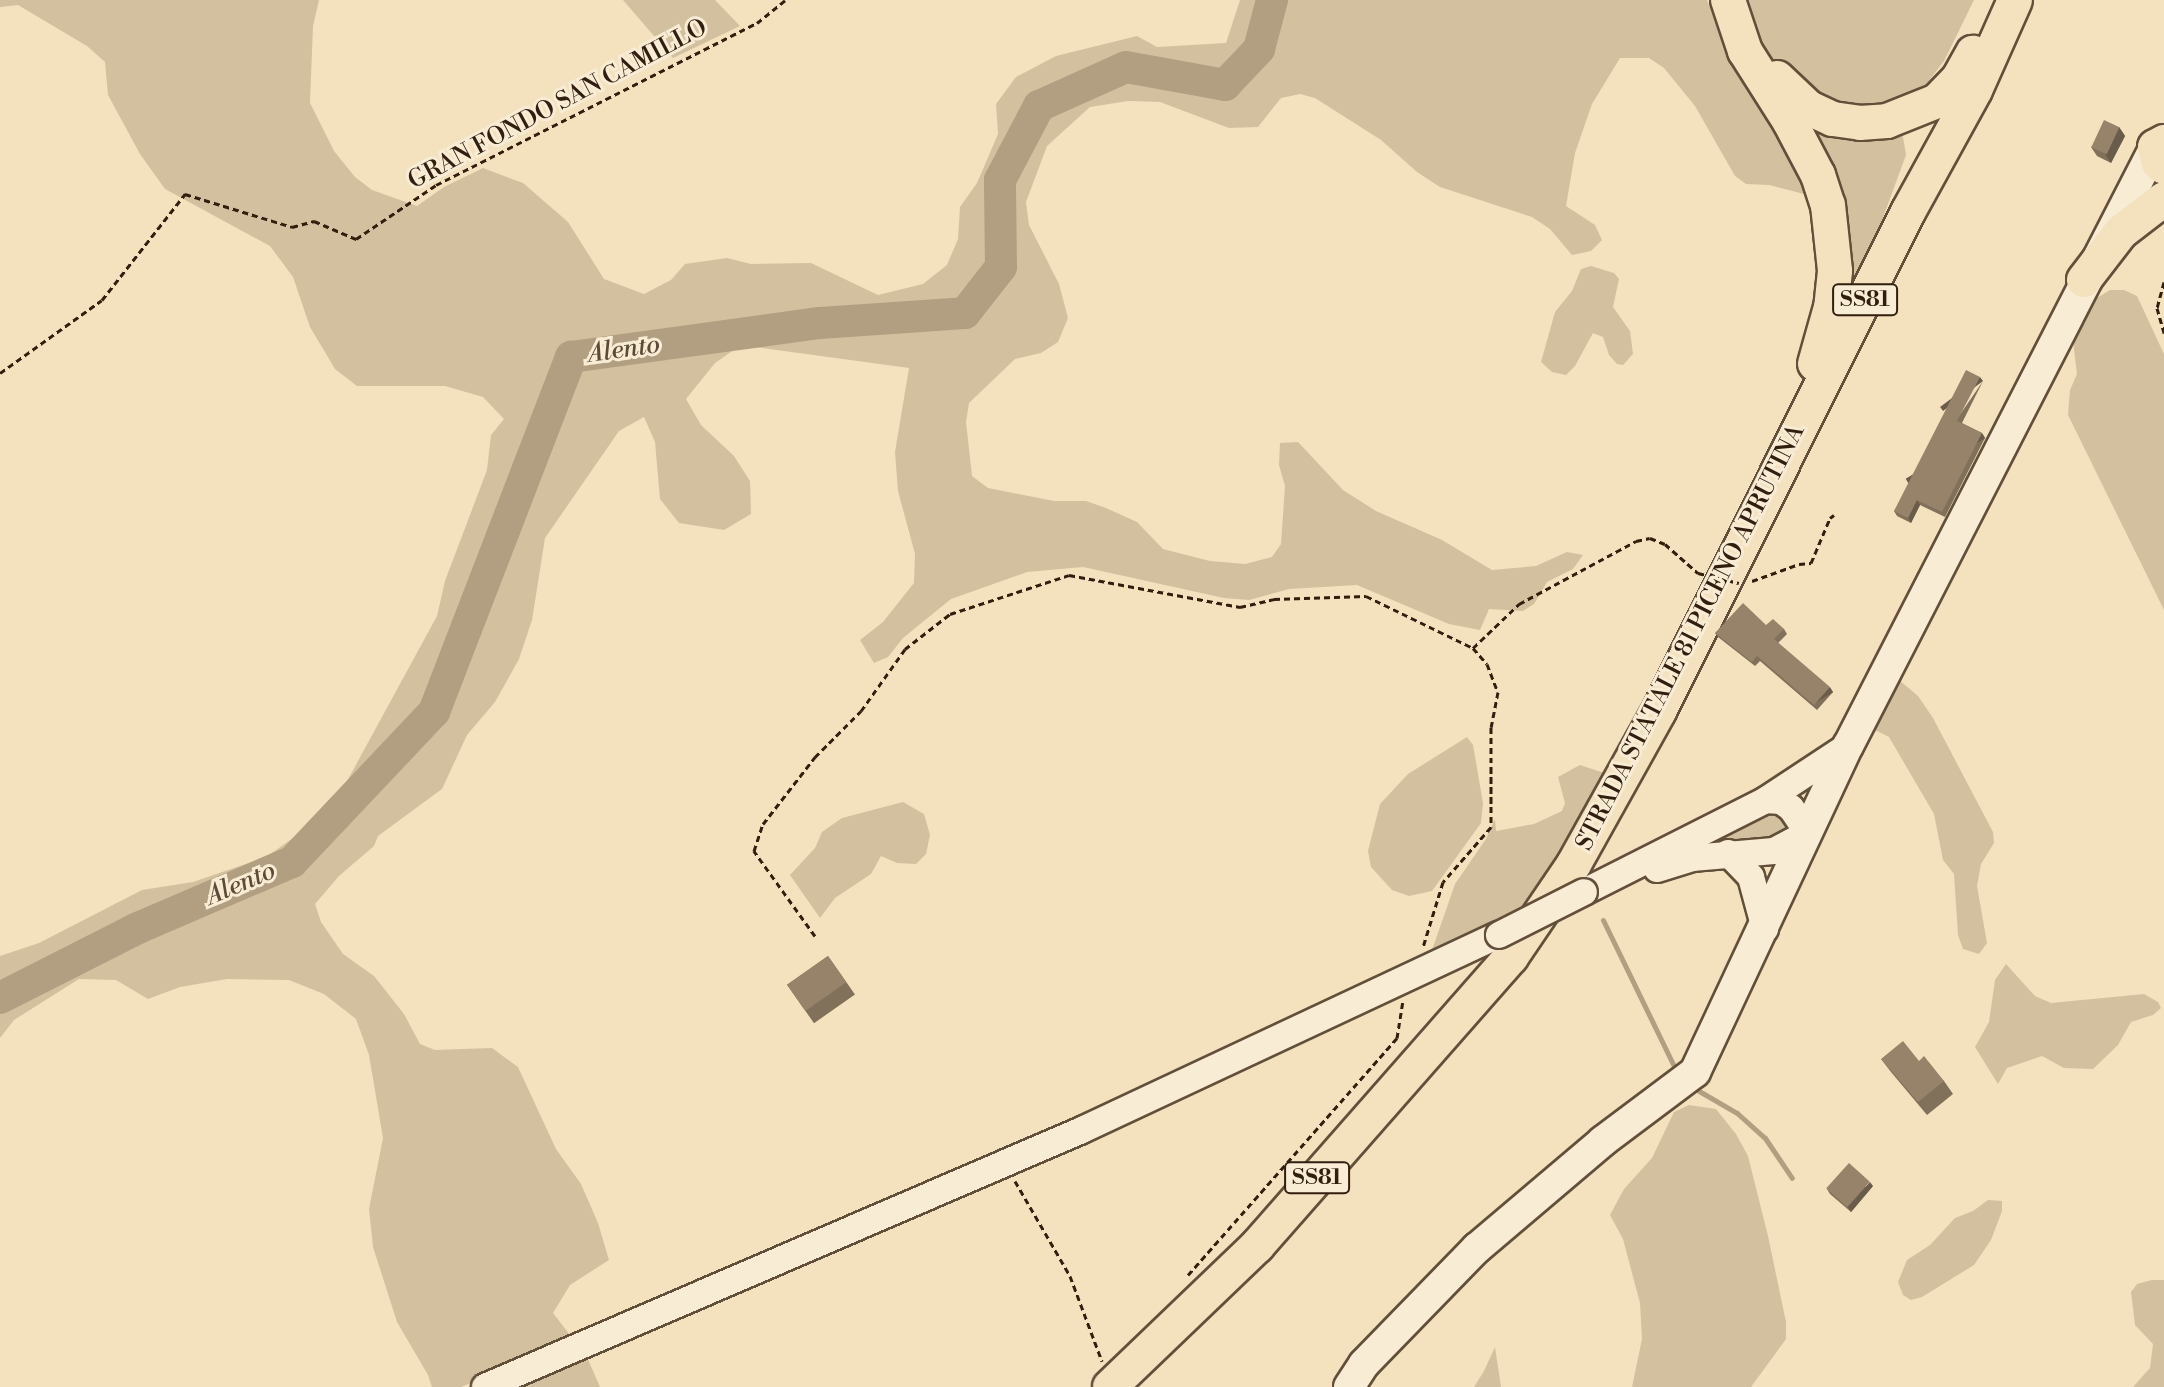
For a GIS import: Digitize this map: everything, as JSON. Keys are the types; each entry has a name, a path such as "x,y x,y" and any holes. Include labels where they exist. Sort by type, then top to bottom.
{"highway":[{"path":"1730,0 1758,53 1776,78 1809,108 1833,119 1873,122 1911,114 1937,101 1959,78 2001,0"},
{"path":"1730,0 1745,51 1818,175 1828,205 1835,271 1820,353 1761,480 1758,511"},
{"name":"STRADA STATALE 81 PICENO APRUTINA","path":"1107,1377 1257,1246 1511,957 1574,864 1659,711 1908,212 1975,90 2018,0"},
{"path":"2084,280 2121,232 2164,199"}],"main road":[{"path":"1349,1387 1364,1364 1477,1248 1603,1141 1695,1072 1765,929 1848,746 2084,280 2161,152"}],"street":[{"path":"485,1387 1005,1164 1406,980 1766,800 1848,746"},
{"path":"1584,892 1692,858 1774,851 1808,833 1791,808 1781,801 1766,800"},
{"path":"1728,853 1751,877 1765,929"}],"path":[{"name":"GRAN FONDO SAN CAMILLO","path":"0,373 102,300 185,194 292,227 314,221 356,239 436,185 757,23 785,0"},
{"path":"2164,282 2157,308 2164,333"},
{"path":"1747,583 1799,564 1811,563 1834,515"},
{"path":"1473,648 1519,604 1636,541 1650,538 1665,544 1698,573 1739,583"},
{"path":"815,936 754,851 763,824 815,757 861,711 905,649 950,614 1069,575 1240,607 1274,599 1366,596 1473,648 1487,664 1498,692 1491,727 1491,827 1443,882 1423,946 1406,980 1397,1038 1185,1277"},
{"path":"1005,1164 1070,1276 1107,1377"}],"shaded area":[{"path":"0,0 319,0 313,26 310,103 334,151 355,177 372,190 417,206 444,187 483,168 523,183 568,222 604,279 644,294 671,280 685,264 727,258 751,264 811,263 878,295 923,284 947,265 958,239 960,207 977,183 998,134 996,104 1016,77 1056,56 1137,36 1157,47 1226,43 1240,0 1707,0 1728,55 1766,108 1796,161 1808,195 1769,185 1746,184 1735,176 1695,106 1664,68 1649,58 1620,58 1592,104 1575,153 1566,206 1595,225 1602,240 1591,251 1572,255 1550,229 1532,217 1440,187 1417,172 1381,140 1315,98 1300,94 1281,98 1258,127 1229,128 1160,102 1128,101 1090,107 1047,146 1026,202 1029,225 1059,284 1068,318 1058,342 1041,353 1015,359 969,403 966,422 972,476 988,488 1054,501 1086,501 1137,522 1163,549 1210,561 1245,564 1272,557 1281,544 1285,486 1279,465 1280,443 1298,442 1343,490 1376,511 1442,540 1492,570 1536,566 1567,552 1583,555 1573,569 1547,582 1534,604 1523,611 1489,609 1480,630 1449,624 1357,585 1289,589 1249,600 1224,598 1083,567 1027,572 951,599 903,638 888,657 874,663 860,640 883,622 914,583 915,554 898,491 895,452 909,368 741,345 715,363 686,399 701,425 734,456 750,481 751,514 724,530 679,523 660,499 655,442 644,417 619,431 545,538 532,620 519,659 495,702 467,735 442,789 378,836 374,846 339,876 315,904 321,922 343,954 374,976 404,1014 420,1044 435,1050 492,1048 518,1067 556,1149 581,1184 598,1223 609,1260 570,1285 553,1313 570,1335 554,1350 461,1387 432,1387 397,1322 373,1247 369,1209 383,1138 369,1055 356,1019 324,994 289,980 227,979 180,987 148,999 116,980 79,979 14,1020 0,1038 0,956 39,943 142,890 193,882 266,857 313,824 346,783 437,616 445,581 487,470 491,435 504,419 483,397 445,386 357,386 335,369 310,327 293,277 270,246 165,189 140,154 108,95 105,62 87,46 18,5 0,7"},
{"path":"623,0 715,0 740,26 673,58"},
{"path":"1738,0 1974,0 1944,61 1927,83 1908,96 1853,112 1790,81 1771,58"},
{"path":"1798,114 1901,128 1906,155 1874,242 1843,303"},
{"path":"1591,266 1614,273 1619,279 1613,307 1630,331 1633,354 1623,365 1617,364 1609,355 1603,337 1593,333 1575,366 1566,375 1552,372 1541,362 1555,312 1572,291 1581,269"},
{"path":"2110,290 2124,290 2137,296 2164,354 2164,610 2068,415 2070,390 2077,374 2073,341 2092,301"},
{"path":"1899,680 1918,696 1933,718 1993,832 1994,843 1981,864 1977,886 1987,943 1979,954 1963,949 1958,935 1954,874 1943,860 1934,814 1889,737 1871,728"},
{"path":"1467,737 1473,745 1483,803 1481,823 1432,891 1409,896 1392,890 1371,867 1368,851 1380,804 1408,774"},
{"path":"1580,765 1604,773 1610,785 1559,873 1544,876 1506,929 1431,953 1455,884 1486,839 1495,819 1496,831 1534,824 1562,811 1565,803 1558,777"},
{"path":"903,802 924,814 930,835 926,854 916,864 897,863 881,856 871,874 835,898 820,918 790,875 815,848 822,832 842,818"},
{"path":"1787,812 1791,839 1725,842 1722,839 1722,835 1753,814"},
{"path":"2006,964 2035,996 2051,1003 2144,994 2158,1002 2161,1008 2153,1015 2131,1022 2118,1045 2093,1069 2064,1068 2042,1056 2007,1068 1998,1084 1975,1047 1989,1022 1995,980"},
{"path":"1689,1105 1716,1109 1736,1134 1748,1156 1768,1236 1786,1322 1786,1339 1751,1387 1632,1387 1642,1339 1640,1303 1623,1239 1610,1215 1624,1189 1652,1158 1674,1112"},
{"path":"1988,1200 2002,1201 2002,1211 1991,1240 1974,1265 1922,1297 1911,1300 1903,1295 1898,1282 1907,1260 1930,1245 1955,1218 1973,1211"},
{"path":"2164,1280 2164,1387 2133,1387 2150,1368 2153,1344 2135,1325 2131,1292 2137,1284"},
{"path":"1495,1347 1501,1387 1474,1387 1484,1371"},
{"path":"586,1355 600,1387 503,1387"}],"building":[{"path":"2104,120 2119,127 2107,154 2091,147"},
{"path":"1966,370 1980,377 1957,421 1982,433 1942,512 1917,500 1908,518 1894,511"},
{"path":"1743,603 1766,625 1773,619 1784,629 1774,639 1830,687 1814,705 1757,656 1752,662 1715,633"},
{"path":"828,956 846,982 805,1011 787,985"},
{"path":"1903,1041 1919,1061 1924,1056 1944,1081 1918,1102 1881,1059"},
{"path":"1849,1163 1870,1182 1847,1207 1826,1188"}],"waterway":[{"name":"Alento","path":"0,998 138,928 292,862 434,712 571,357 820,323 965,313 1001,267 1000,180 1039,106 1126,67 1225,85 1259,49 1272,0"},
{"path":"1603,920 1674,1066"},
{"path":"1699,1091 1737,1113 1765,1138 1792,1178"}]}
